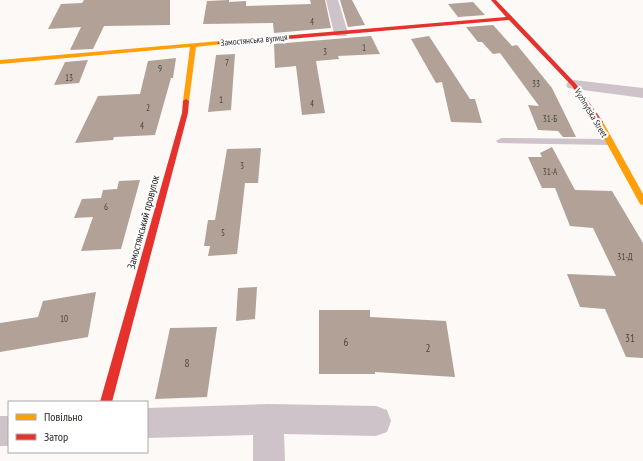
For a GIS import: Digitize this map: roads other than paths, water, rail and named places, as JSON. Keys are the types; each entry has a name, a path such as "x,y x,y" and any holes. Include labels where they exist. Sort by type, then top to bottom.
{"street":[{"path":"332,0 341,33"},
{"name":"Vyzhnytska Street","path":"493,0 574,85 593,112 643,202"},
{"name":"Замостянська вулиця","path":"0,62 509,18"},
{"name":"Замостянський провулок","path":"106,401 185,113 193,46"},
{"path":"574,85 643,93"},
{"path":"268,419 269,461"},
{"path":"148,423 268,419 376,421"}],"lane":[{"path":"501,140 609,142"}]}
